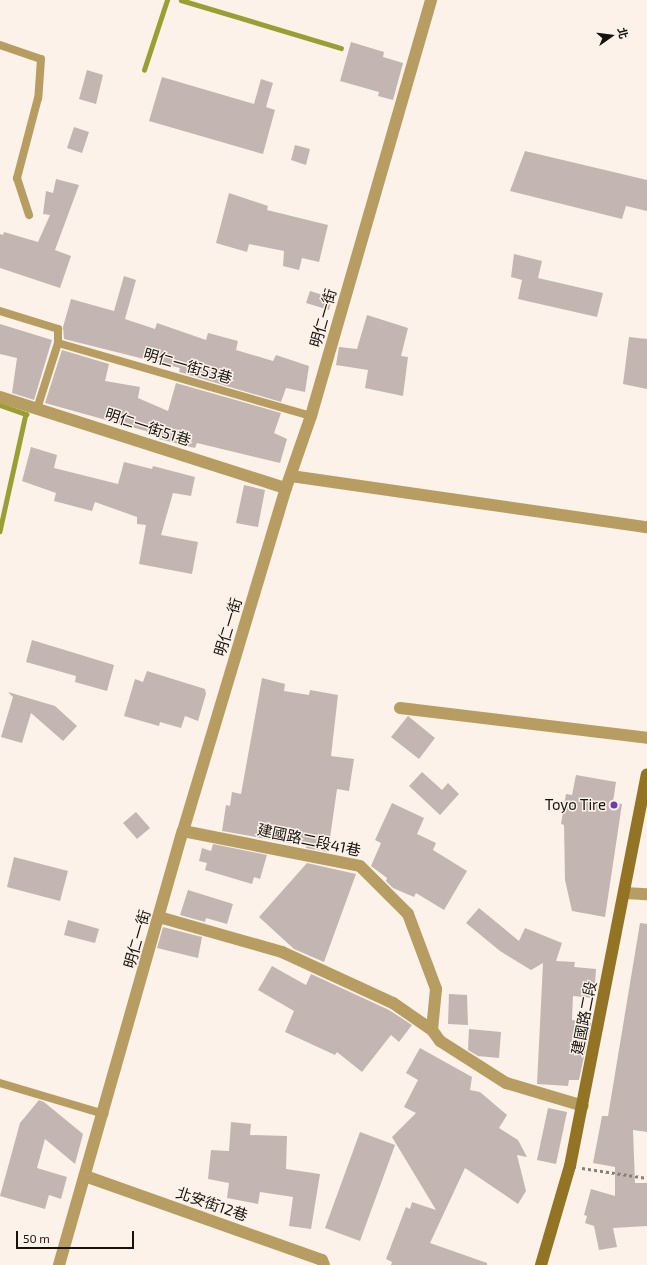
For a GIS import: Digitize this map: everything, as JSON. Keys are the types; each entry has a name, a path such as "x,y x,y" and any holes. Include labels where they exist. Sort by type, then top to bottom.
{"street":[{"name":"明仁一街","path":"59,1265 104,1114 183,831 286,488 311,416 431,0"},
{"name":"明仁一街51巷","path":"0,397 286,488"},
{"path":"291,476 647,527"},
{"path":"400,708 647,738"},
{"name":"建國路二段","path":"541,1265 570,1166 583,1106 647,774"},
{"name":"建國路二段41巷","path":"183,831 360,866 408,914 436,989 432,1030"},
{"path":"625,893 647,894"},
{"path":"159,917 282,952 393,1002 432,1030 440,1042 506,1083 583,1106"},
{"name":"北安街12巷","path":"85,1176 322,1260 324,1265"}],"lane":[{"path":"0,45 41,59 38,98 17,178 29,215"},
{"path":"0,311 58,329 58,343 37,409"},
{"name":"明仁一街53巷","path":"58,343 311,416"},
{"path":"0,1083 104,1114"}],"path":[{"path":"570,1166 647,1178"}],"building":[{"path":"351,42 384,52 383,57 403,63 393,100 378,96 379,92 340,81"},
{"path":"87,70 103,75 96,104 79,99"},
{"path":"162,77 254,104 261,79 273,83 266,107 275,110 263,154 149,121"},
{"path":"74,127 89,132 82,153 67,148"},
{"path":"295,145 310,149 306,165 291,160"},
{"path":"525,151 647,180 647,211 626,206 622,219 510,191"},
{"path":"56,179 79,185 55,250 71,256 60,288 0,268 0,234 3,235 4,232 38,242 50,215 43,214 46,191 53,193"},
{"path":"229,193 268,206 267,210 328,225 319,262 302,258 299,270 283,266 284,251 249,244 247,252 216,243"},
{"path":"514,254 542,261 538,278 603,293 597,317 518,299 522,280 511,277"},
{"path":"124,276 136,280 125,319 155,329 157,323 206,340 208,333 238,341 236,350 273,361 276,355 309,366 305,392 286,388 281,402 179,372 180,368 64,339 63,327 71,299 114,311"},
{"path":"310,291 332,298 329,310 306,303"},
{"path":"367,315 408,328 401,356 408,357 403,396 365,388 368,370 336,365 339,347 357,349"},
{"path":"0,324 52,340 34,400 12,393 17,358 0,354"},
{"path":"629,337 647,339 647,389 623,384"},
{"path":"62,350 109,364 105,381 140,387 138,398 168,411 176,383 281,413 274,433 287,439 280,463 197,443 195,448 159,439 160,435 45,403"},
{"path":"31,447 57,455 54,468 118,484 124,462 152,469 153,466 195,477 191,496 173,493 161,535 198,542 192,574 139,564 146,525 137,524 137,517 95,502 92,511 54,501 56,493 22,481"},
{"path":"244,485 265,490 258,527 236,523"},
{"path":"32,640 114,665 107,691 75,682 76,676 26,662"},
{"path":"147,671 205,689 206,694 198,721 185,716 181,728 160,722 159,726 124,716 135,679 143,682"},
{"path":"262,678 285,684 284,691 309,695 310,690 338,695 331,756 354,759 349,791 337,789 328,852 306,848 306,846 222,831 226,805 230,806 232,792 241,794"},
{"path":"8,692 55,706 77,726 63,741 31,713 22,743 1,737 13,697"},
{"path":"408,716 435,738 419,759 391,737"},
{"path":"422,772 442,790 448,783 459,794 440,815 409,786"},
{"path":"576,775 616,782 613,802 622,804 605,917 572,911 565,880 564,825 561,824 566,794 572,795"},
{"path":"392,803 424,818 417,834 436,843 433,850 467,871 444,910 416,893 414,897 393,888 386,881 387,878 371,866 381,843 375,840"},
{"path":"136,812 150,828 137,839 123,823"},
{"path":"213,844 267,855 260,879 254,877 252,884 205,870 207,863 199,861 202,848 211,851"},
{"path":"14,857 68,871 60,901 7,887"},
{"path":"307,863 356,874 324,962 294,949 259,917"},
{"path":"188,890 233,904 227,924 206,918 205,922 180,915"},
{"path":"479,908 519,941 525,928 562,943 556,961 575,962 574,967 596,969 594,998 573,996 572,1020 591,1023 579,1080 569,1080 568,1086 537,1084 543,963 531,970 500,951 466,923"},
{"path":"68,920 99,929 95,943 64,935"},
{"path":"640,923 647,924 647,1132 633,1130 635,1183 647,1183 647,1226 613,1228 617,1247 599,1250 594,1226 585,1223 587,1216 584,1215 591,1189 615,1196 615,1167 593,1163 602,1116 608,1116"},
{"path":"163,927 202,937 198,958 157,948"},
{"path":"272,966 306,985 311,974 389,1010 412,1025 399,1042 391,1035 362,1072 337,1052 335,1055 285,1032 294,1011 258,990"},
{"path":"449,994 467,995 468,1025 448,1024"},
{"path":"469,1029 501,1032 499,1058 478,1056 468,1050"},
{"path":"420,1048 472,1077 470,1090 480,1092 507,1115 499,1128 518,1140 527,1157 517,1155 526,1191 518,1204 465,1168 430,1243 487,1263 487,1265 391,1265 392,1262 386,1259 406,1207 410,1209 412,1202 436,1210 392,1137 416,1113 404,1107 418,1080 406,1073"},
{"path":"39,1100 44,1102 83,1134 75,1164 45,1139 37,1168 67,1177 61,1199 49,1195 45,1209 0,1196 20,1123"},
{"path":"548,1108 567,1112 556,1164 537,1160"},
{"path":"231,1122 251,1124 250,1135 287,1136 286,1169 320,1174 311,1229 289,1226 293,1197 260,1192 258,1204 227,1198 229,1183 208,1179 211,1150 229,1151"},
{"path":"360,1132 395,1145 360,1241 325,1228"}],"waterway":[{"path":"144,70 167,0"},
{"path":"181,0 341,48"},
{"path":"0,405 26,414 0,531"}],"place":[{"name":"Toyo Tire","path":"614,805"}]}
